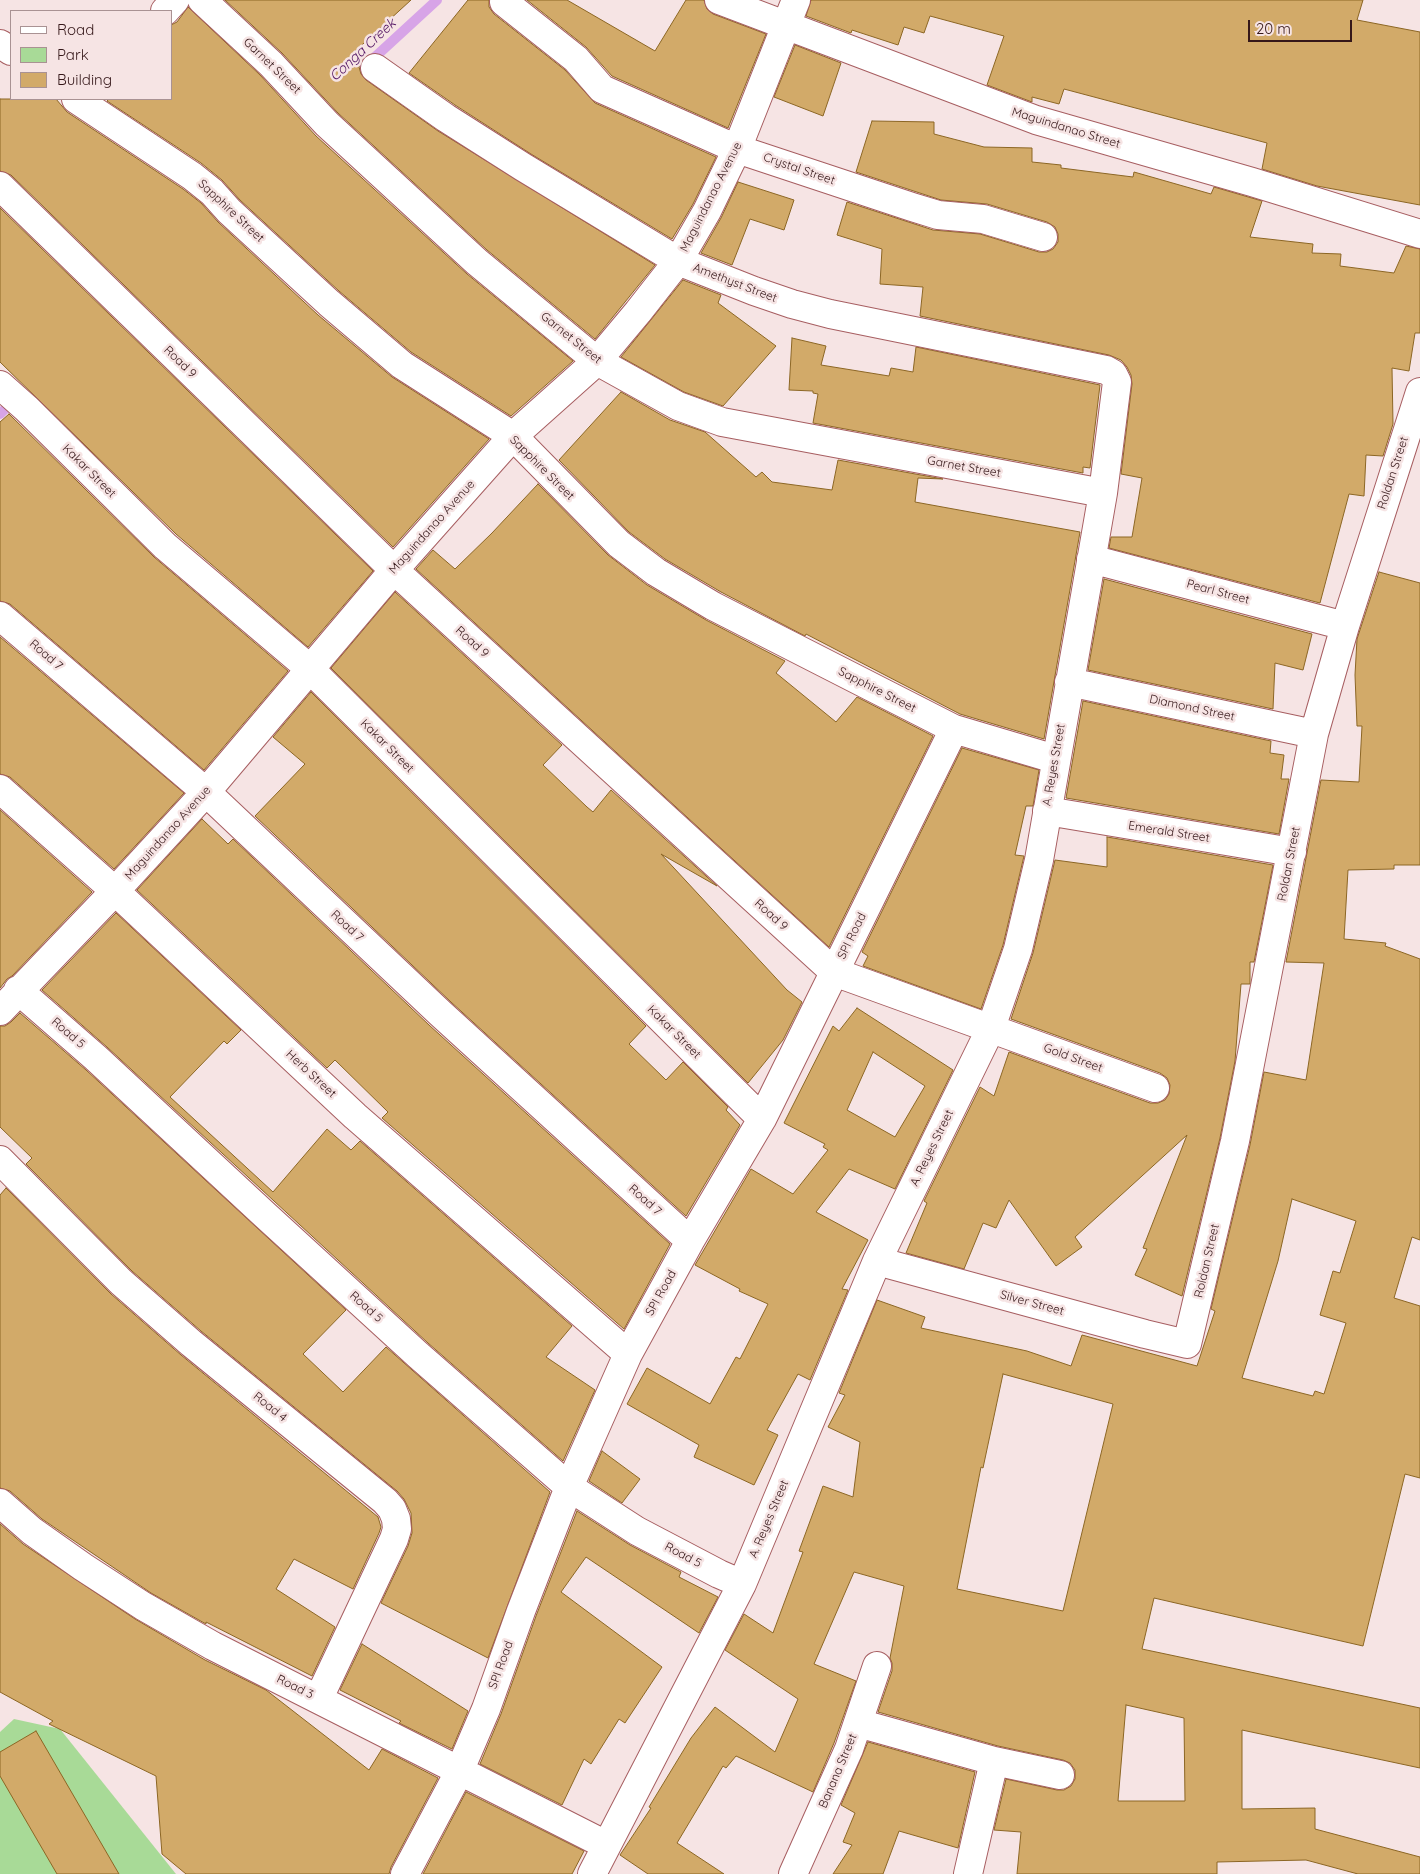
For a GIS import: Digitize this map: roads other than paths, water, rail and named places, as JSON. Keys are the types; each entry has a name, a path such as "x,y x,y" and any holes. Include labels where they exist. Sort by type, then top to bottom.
{"street":[{"path":"166,10 175,0"},
{"name":"Garnet Street","path":"202,0 271,64 327,124 477,262 597,361 678,406 722,422 1103,493"},
{"name":"Maguindanao Street","path":"719,0 1036,120 1252,182 1420,234"},
{"name":"Maguindanao Avenue","path":"0,1011 18,990 115,891 206,792 309,668 513,436 597,361 678,261 737,149 796,0"},
{"name":"Crystal Street","path":"504,2 576,59 602,89 737,149 938,215 983,219 1043,236"},
{"name":"Amethyst Street","path":"375,68 446,118 515,162 678,261 754,291 830,314 1106,370 1113,374"},
{"name":"Sapphire Street","path":"81,100 192,176 212,192 229,211 330,303 402,365 513,436 619,544 656,572 713,606 954,729 1055,759"},
{"name":"Road 9","path":"0,186 394,570 834,972 991,1028"},
{"name":"A. Reyes Street","path":"592,1874 742,1584 877,1261 991,1028 1018,949 1039,860 1055,759 1103,493 1117,382 1113,374"},
{"name":"Kakar Street","path":"0,385 27,409 165,546 309,668 762,1119"},
{"name":"Roldan Street","path":"1187,1344 1235,1141 1314,734 1345,626 1413,438 1420,392"},
{"name":"Pearl Street","path":"1091,559 1345,626"},
{"name":"Road 7","path":"0,616 206,792 440,1014 690,1241"},
{"name":"Diamond Street","path":"1069,682 1314,734"},
{"name":"SPI Road","path":"405,1874 459,1772 486,1709 521,1611 569,1487 628,1354 690,1241 762,1119 954,729"},
{"name":"Herb Street","path":"0,789 115,891 355,1116 628,1354"},
{"name":"Emerald Street","path":"1047,811 1292,852"},
{"name":"Road 5","path":"18,990 96,1058 264,1215 418,1355 569,1487 637,1531 742,1584"},
{"name":"Gold Street","path":"991,1028 1155,1088"},
{"name":"Road 4","path":"0,1160 121,1282 191,1343 385,1501 392,1509 397,1528 394,1539 319,1698"},
{"name":"Silver Street","path":"877,1261 1187,1344"},
{"name":"Road 3","path":"0,1503 32,1531 76,1562 143,1606 213,1646 606,1845"},
{"name":"Banana Street","path":"793,1874 849,1749 877,1666"},
{"path":"858,1723 994,1761 1060,1775"},
{"path":"968,1874 994,1761"}],"waterway":[{"name":"Conga Creek","path":"350,80 437,0"},
{"path":"0,414 8,406"}]}
